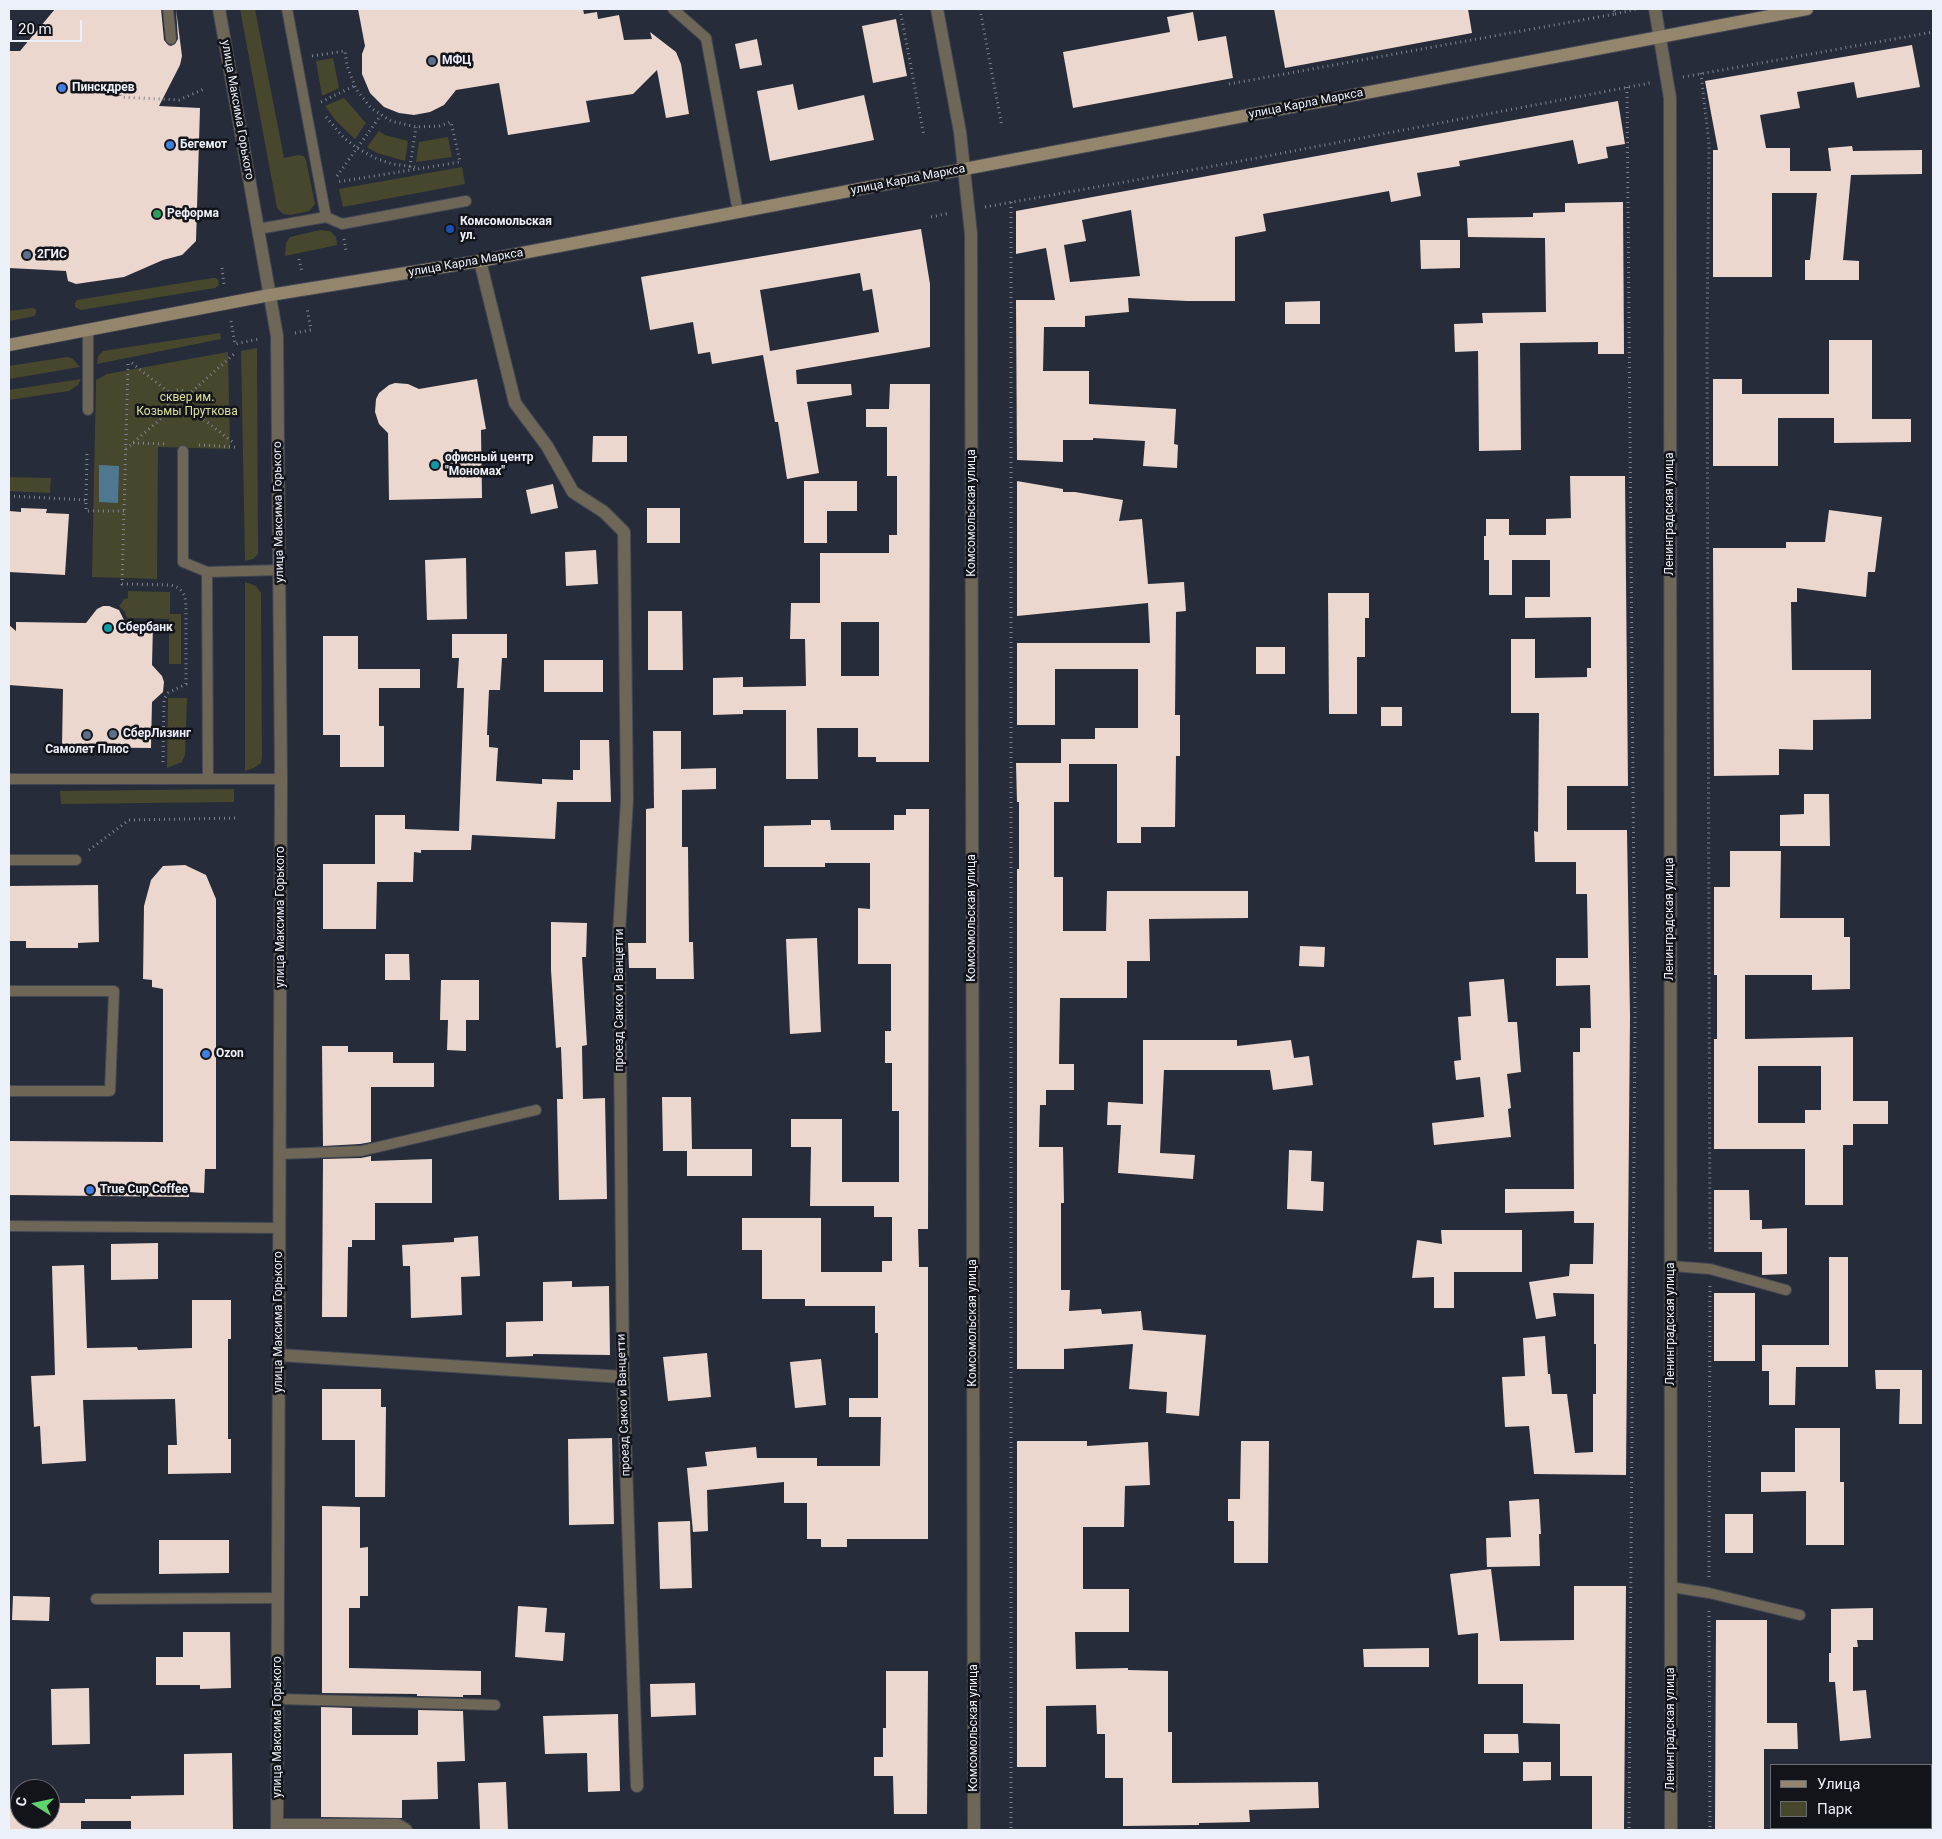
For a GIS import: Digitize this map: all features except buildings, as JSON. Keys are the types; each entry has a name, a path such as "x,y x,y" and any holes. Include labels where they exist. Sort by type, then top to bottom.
{"main road":[{"name":"улица Карла Маркса","path":"9,345 270,295 480,261 1806,9"}],"street":[{"name":"улица Максима Горького","path":"219,9 277,336 281,779 277,1828"},
{"name":"Комсомольская улица","path":"937,9 960,132 971,234 974,1830"},
{"name":"Ленинградская улица","path":"1655,9 1670,98 1671,1830"},
{"name":"проезд Сакко и Ванцетти","path":"480,261 515,402 547,446 573,492 604,512 624,532 627,800 619,933 623,1377 637,1786"},
{"path":"279,1355 623,1377"},
{"path":"277,1828 398,1825 406,1830"}],"lane":[{"path":"168,9 172,40"},
{"path":"287,9 326,216"},
{"path":"673,9 706,38 738,212"},
{"path":"258,229 326,216 342,224 466,201"},
{"path":"88,330 88,410"},
{"path":"183,451 182,562 207,572 280,570"},
{"path":"207,572 208,779"},
{"path":"9,779 281,779"},
{"path":"9,860 76,860"},
{"path":"9,991 114,991 110,1091 9,1092"},
{"path":"280,1154 361,1151 536,1110"},
{"path":"9,1226 279,1228"},
{"path":"1671,1266 1710,1269 1786,1290"},
{"path":"1671,1587 1709,1593 1800,1615"},
{"path":"96,1599 278,1598"},
{"path":"278,1699 495,1705"}],"path":[{"path":"900,9 924,136"},
{"path":"980,9 1002,127"},
{"path":"1614,9 1615,14"},
{"path":"1229,84 1639,9"},
{"path":"931,217 1933,32"},
{"path":"309,57 345,51 347,66 354,86 362,99 380,115 397,123 416,128 439,126 451,122 460,162 332,183 380,115"},
{"path":"1701,74 1709,144 1707,346 1710,1830"},
{"path":"354,86 318,104 331,124 344,138 375,158 392,164 423,168"},
{"path":"1627,88 1635,1017 1629,1830"},
{"path":"119,90 122,97 179,100 204,89"},
{"path":"152,105 153,98"},
{"path":"410,167 416,128"},
{"path":"1011,202 1011,1830"},
{"path":"299,259 302,274"},
{"path":"222,268 225,287"},
{"path":"288,334 311,330 306,302"},
{"path":"230,317 234,344 265,338"},
{"path":"188,394 234,354"},
{"path":"163,779 164,699 168,693 186,684 186,607 185,596 179,588 171,585 122,584 130,364 171,394"},
{"path":"179,390 188,394 190,402 188,407 181,412 172,409 168,401 171,394 179,390"},
{"path":"188,407 235,444"},
{"path":"126,450 172,409"},
{"path":"87,454 86,511 124,511"},
{"path":"9,496 86,500"},
{"path":"76,860 129,820 238,818"}],"green space":[{"path":"240,9 255,9 284,158 298,155 304,156 306,160 315,204 309,211 291,215 283,214 277,208"},
{"path":"333,58 339,88 322,96 316,61"},
{"path":"344,98 366,123 355,139 336,121 325,106"},
{"path":"379,131 385,135 408,141 405,161 377,153 367,147"},
{"path":"448,137 452,157 416,162 419,142"},
{"path":"462,167 465,184 343,207 339,189"},
{"path":"320,230 330,231 336,237 337,245 285,256 286,243 290,237"},
{"path":"212,278 218,280 219,285 215,288 81,310 75,307 77,300"},
{"path":"36,309 35,316 9,321 9,311"},
{"path":"220,333 221,339 97,364 98,356 103,351"},
{"path":"257,348 258,554 253,559 245,561 241,351"},
{"name":"сквер им. Козьмы Пруткова","path":"228,352 230,449 158,447 157,579 92,577 96,380 107,374"},
{"path":"67,357 72,358 80,367 9,379 9,366"},
{"path":"81,379 78,385 69,391 9,400 9,390"},
{"path":"9,477 51,478 50,493 9,491"},
{"path":"245,582 256,586 261,593 262,757 261,763 245,771"},
{"path":"128,591 170,592 170,614 181,614 181,664 169,664 169,619 127,618 125,612 119,606 124,599 128,598"},
{"path":"168,698 187,698 185,755 182,762 167,768"},
{"path":"234,789 234,802 61,804 60,791"}],"water":[{"path":"99,465 119,466 118,503 99,502"}],"place":[{"name":"МФЦ","path":"432,61"},
{"name":"Пинскдрев","path":"62,88"},
{"name":"Бегемот","path":"170,145"},
{"name":"Реформа","path":"157,214"},
{"name":"Комсомольская ул.","path":"450,229"},
{"name":"2ГИС","path":"27,255"},
{"name":"офисный центр \"Мономах\"","path":"435,465"},
{"name":"Сбербанк","path":"108,628"},
{"name":"СберЛизинг","path":"113,734"},
{"name":"Самолет Плюс","path":"87,735"},
{"name":"Ozon","path":"206,1054"},
{"name":"True Cup Coffee","path":"90,1190"}]}
